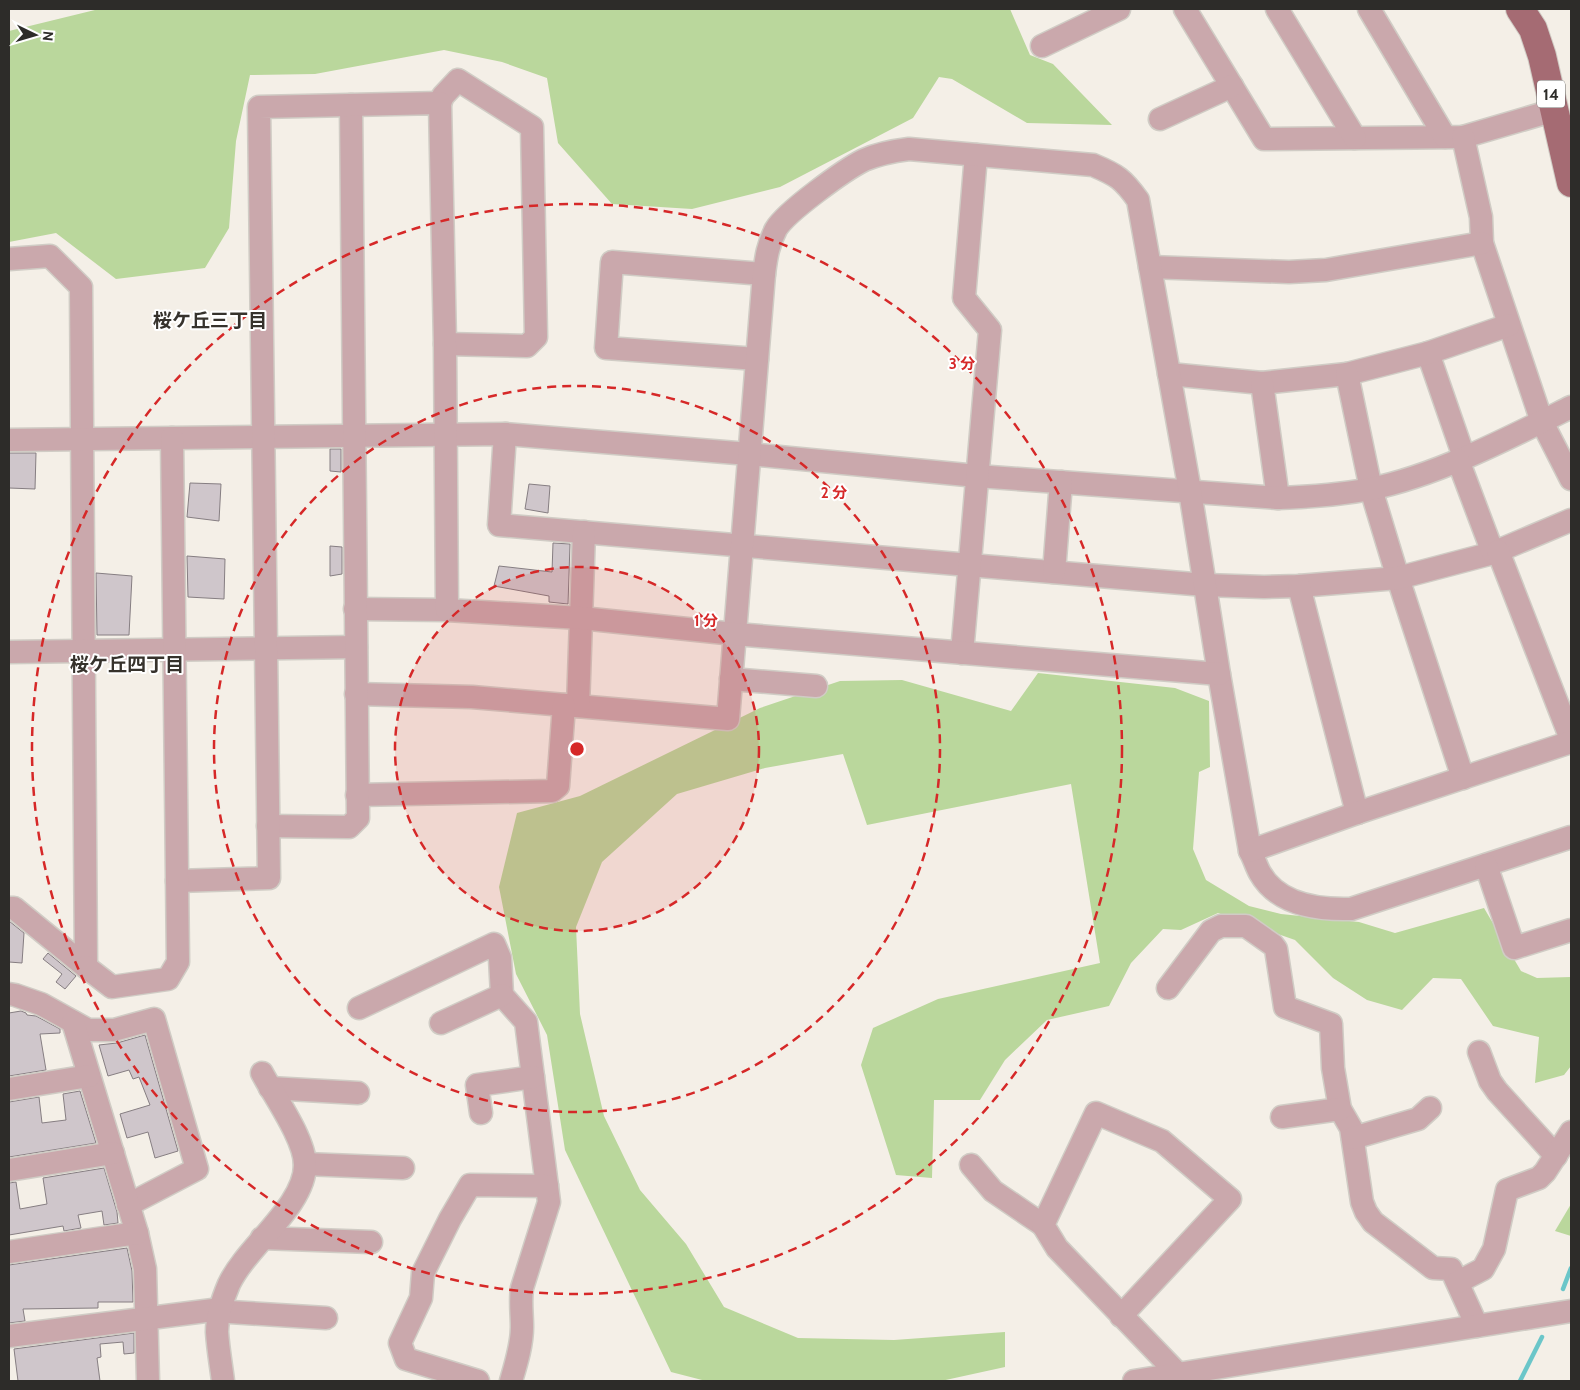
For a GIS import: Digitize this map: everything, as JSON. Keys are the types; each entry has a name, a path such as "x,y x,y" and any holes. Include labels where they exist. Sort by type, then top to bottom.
{"main road":[{"name":"14","path":"1520,9 1533,29 1542,56 1571,183"}],"street":[{"path":"1042,46 1119,9"},
{"path":"1184,9 1264,139 1454,137 1555,110"},
{"path":"1277,9 1355,138"},
{"path":"1369,9 1454,137 1481,218 1482,243 1542,422 1571,479"},
{"path":"445,344 527,346 536,337 532,127 458,80 443,96 440,103 445,344 447,610"},
{"path":"1160,119 1232,86"},
{"path":"177,881 269,878 259,107 440,103"},
{"path":"268,826 349,827 358,818 350,105"},
{"path":"356,694 472,697 728,718 764,274 767,248 777,228 790,212 846,171 864,160 888,152 909,149 1093,165 1109,171 1126,182 1138,200 1190,491 1204,585 1250,851 1261,874 1275,889 1290,900 1309,907 1330,910 1351,909 1571,838"},
{"path":"962,653 990,330 964,298 976,155"},
{"path":"1150,267 1289,272 1326,270 1482,243"},
{"path":"9,258 50,256 81,287 86,968"},
{"path":"757,359 606,348 612,262 764,274"},
{"path":"1169,374 1262,383 1347,374 1428,353 1510,325"},
{"path":"1250,851 1571,740 1461,459 1428,353"},
{"path":"1347,374 1371,489 1463,778"},
{"path":"1262,383 1278,498"},
{"path":"9,440 505,434 750,454 977,476 1278,498 1323,497 1371,489 1411,478 1461,459 1571,407"},
{"path":"505,434 499,525 1204,585 1298,586 1398,578 1496,552 1571,520"},
{"path":"9,908 14,908 86,968 112,986 168,978 178,962 172,438"},
{"path":"1054,572 1061,482"},
{"path":"357,794 552,791 558,786 571,705 581,618 584,532"},
{"path":"1298,586 1357,814"},
{"path":"356,609 447,610 581,618 735,634 1219,674"},
{"path":"9,652 356,647"},
{"path":"731,680 816,686"},
{"path":"1486,865 1514,948 1571,930"},
{"path":"1168,988 1211,931 1221,926 1246,926 1273,945 1276,949 1285,1007 1331,1024 1333,1068 1340,1109 1351,1128 1362,1202 1366,1212 1373,1222 1433,1268 1451,1268 1477,1326"},
{"path":"360,1008 494,944 500,958 502,995 526,1022 549,1202 520,1297 521,1342 511,1381"},
{"path":"9,994 41,1004 88,1030 114,1030 154,1019 196,1168 128,1205"},
{"path":"441,1024 502,995"},
{"path":"73,1022 137,1233 145,1269 148,1318 148,1381"},
{"path":"1479,1052 1490,1081 1497,1091 1556,1156"},
{"path":"9,1089 89,1076"},
{"path":"481,1113 477,1085 533,1077"},
{"path":"223,1381 217,1331 228,1285 242,1261 295,1198 303,1180 305,1164 301,1143 266,1080 358,1093"},
{"path":"1353,1138 1418,1119 1430,1108"},
{"path":"1282,1117 1340,1109"},
{"path":"1043,1225 1096,1113 1162,1141 1230,1199 1122,1316"},
{"path":"1458,1282 1483,1269 1494,1249 1507,1190 1539,1178 1571,1132"},
{"path":"9,1170 113,1153"},
{"path":"305,1164 403,1168"},
{"path":"971,1164 993,1191 1043,1225 1057,1248 1122,1316 1193,1375"},
{"path":"478,1381 406,1359 400,1343 421,1298 423,1273 450,1219 470,1185 547,1186"},
{"path":"9,1252 137,1233"},
{"path":"262,1238 371,1242"},
{"path":"9,1336 221,1309 230,1312 326,1318"},
{"path":"1134,1381 1193,1375 1571,1311"}],"green space":[{"path":"99,9 1010,9 1030,55 1053,64 1112,125 1027,123 952,79 939,77 913,118 780,187 692,209 612,204 558,143 547,78 502,62 444,50 315,74 250,75 236,141 229,228 205,268 116,279 56,233 9,242 9,31"},
{"path":"1038,673 1175,688 1209,701 1210,767 1199,772 1193,849 1206,880 1249,906 1281,914 1359,922 1395,933 1484,908 1521,971 1537,978 1571,977 1571,1066 1564,1075 1535,1083 1539,1037 1493,1026 1461,979 1433,978 1402,1010 1367,1000 1333,978 1295,940 1218,913 1181,930 1163,929 1131,963 1109,1006 1047,1020 1005,1060 980,1100 934,1100 932,1178 896,1175 861,1065 873,1028 938,999 1100,963 1071,784 867,825 843,754 765,768 677,794 602,862 576,927 580,1014 604,1116 640,1190 686,1244 724,1307 798,1338 894,1340 1005,1332 1005,1367 941,1381 706,1381 671,1372 565,1150 547,1035 516,974 499,887 517,813 580,796 760,708 840,681 902,680 1011,711"},
{"path":"1571,1204 1571,1236 1555,1231"}],"building":[{"path":"330,449 341,449 341,472 330,471"},
{"path":"9,453 36,453 35,489 9,488"},
{"path":"190,483 221,484 219,521 187,517"},
{"path":"529,484 550,486 548,513 525,509"},
{"path":"553,543 570,544 568,604 549,602 549,596 494,586 499,566 552,572"},
{"path":"330,546 342,547 342,574 330,576"},
{"path":"187,556 225,559 224,599 188,597"},
{"path":"96,573 132,576 129,635 97,635"},
{"path":"9,921 24,933 22,963 9,962"},
{"path":"48,953 76,976 65,989 56,982 62,974 43,959"},
{"path":"21,1011 27,1015 36,1016 60,1029 60,1033 40,1034 46,1070 9,1076 9,1013"},
{"path":"145,1035 178,1151 155,1158 148,1132 127,1138 120,1114 150,1105 139,1077 133,1079 129,1070 108,1076 99,1045 117,1043"},
{"path":"80,1091 96,1143 9,1157 9,1102 39,1097 42,1123 66,1120 63,1094"},
{"path":"104,1168 117,1212 118,1223 104,1225 102,1211 78,1215 81,1228 64,1231 63,1226 9,1235 9,1183 16,1182 20,1209 47,1204 43,1178"},
{"path":"127,1248 132,1271 133,1302 98,1302 98,1308 23,1309 25,1321 9,1323 9,1265"},
{"path":"134,1333 134,1353 124,1354 123,1342 100,1344 101,1357 97,1358 100,1381 18,1381 14,1349"}],"waterway":[{"path":"1563,1289 1571,1268"},
{"path":"1520,1381 1542,1337"}],"district":[{"name":"桜ケ丘三丁目","path":"210,320"},
{"name":"桜ケ丘四丁目","path":"127,664"}]}
